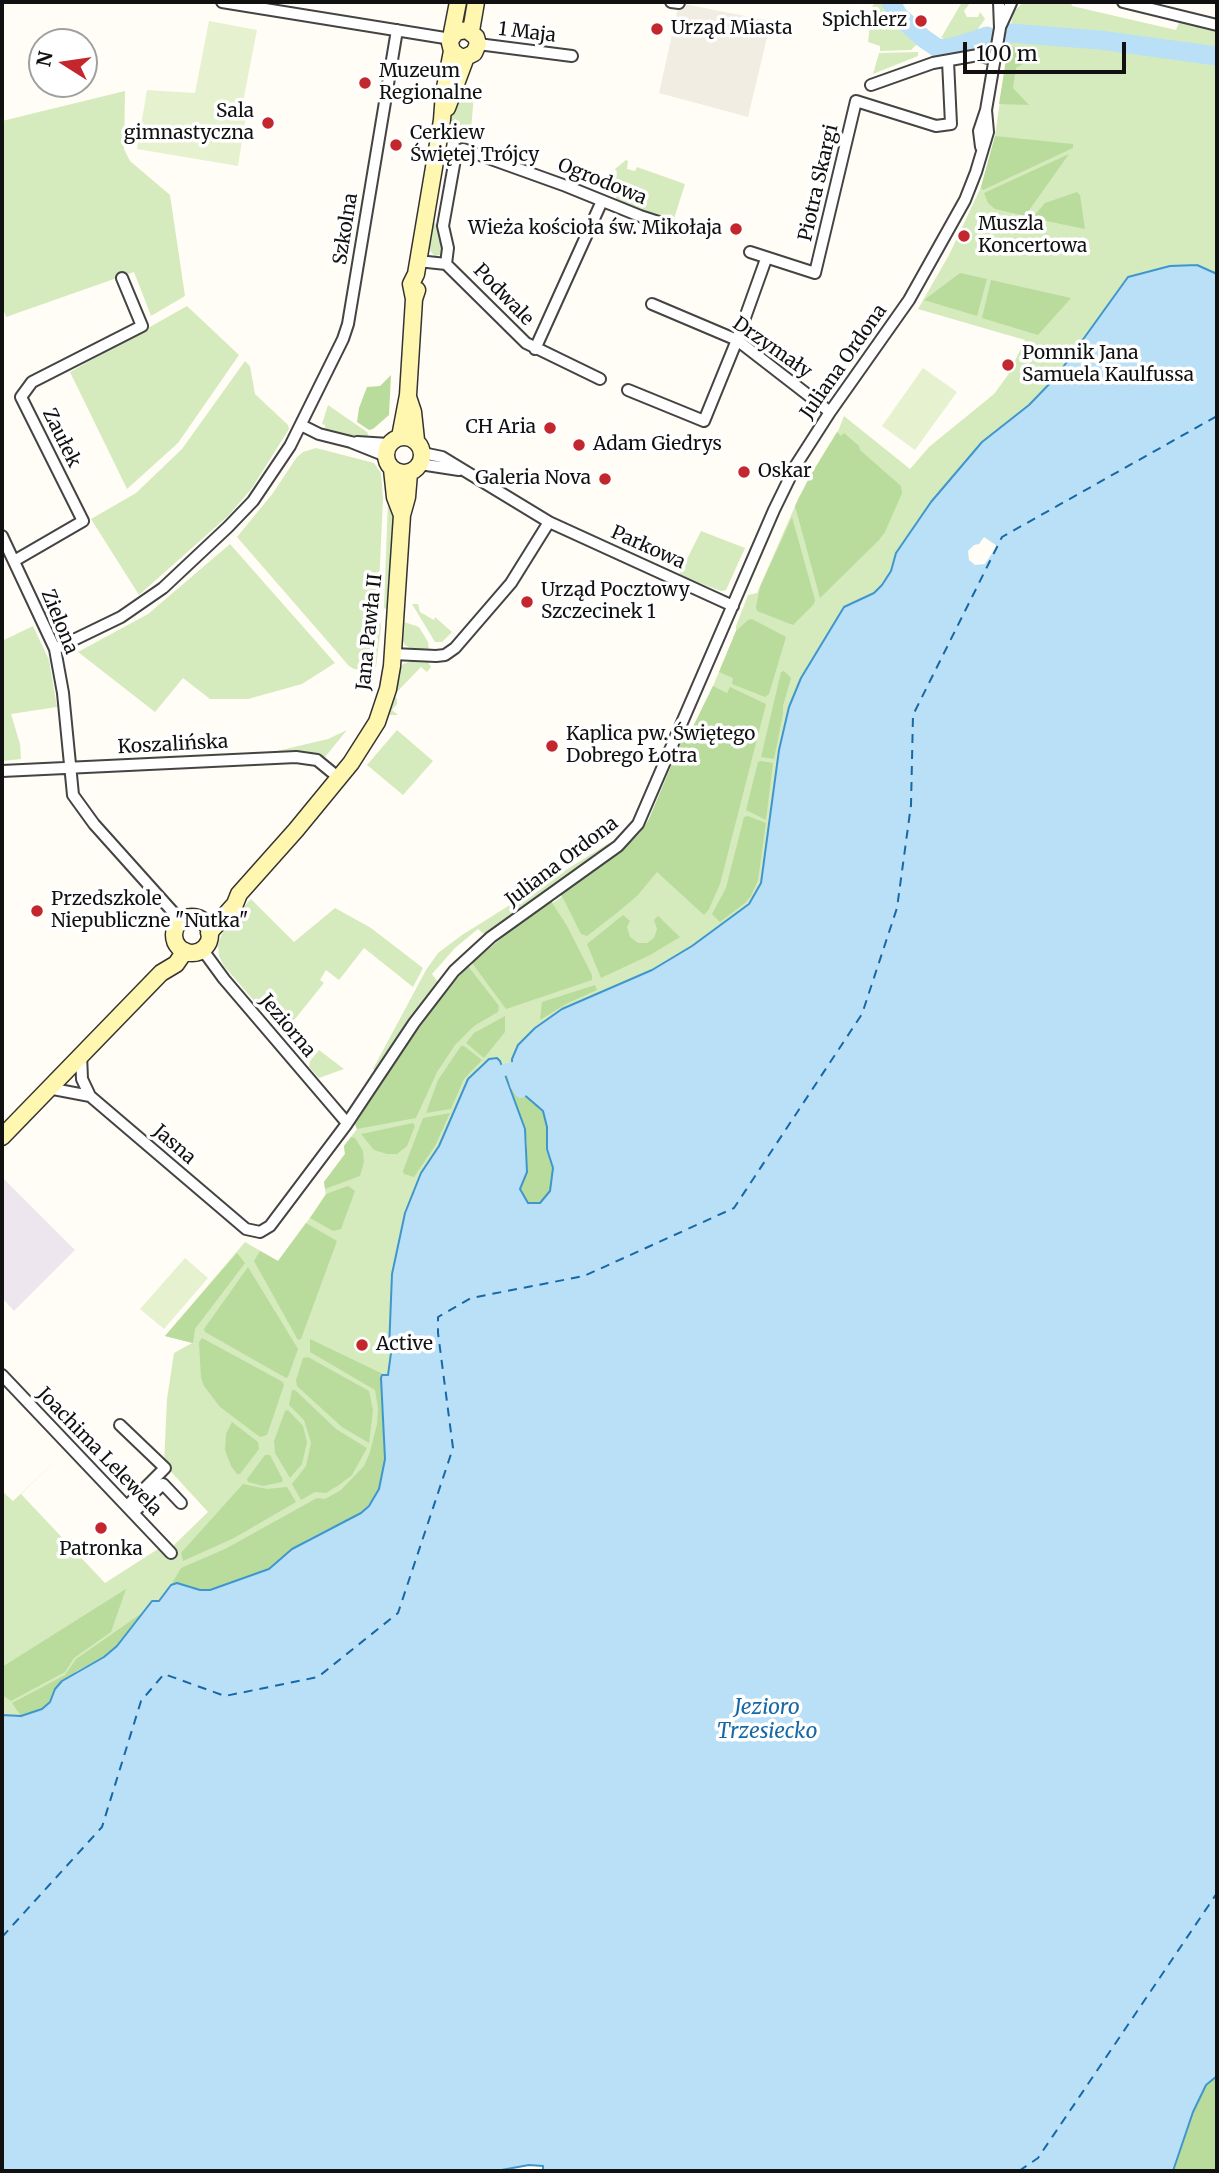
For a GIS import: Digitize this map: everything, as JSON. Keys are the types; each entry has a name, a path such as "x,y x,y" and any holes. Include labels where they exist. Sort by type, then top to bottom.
{"street":[{"name":"1 Maja","path":"222,2 463,42 572,56"},
{"name":"Jana Pawła II","path":"458,2 463,42"},
{"name":"Jana Pawła II","path":"463,42 464,2"},
{"name":"Jana Pawła II","path":"206,927 235,904 239,894 362,749 382,709 388,689 393,654 402,515 395,497 404,454 414,299 418,285 417,267 442,120 476,2"},
{"name":"Juliana Ordona","path":"235,1219 251,1231 260,1232 268,1228 347,1124 414,1023 454,971 491,937 618,846 638,824 796,466 915,290 965,200 982,149 979,131 986,110 1007,2"},
{"path":"1123,2 1217,25"},
{"name":"Szkolna","path":"55,649 121,617 146,601 185,568 253,501 301,425 348,324 397,30"},
{"path":"871,85 919,66 978,55 995,60"},
{"name":"Piotra Skargi","path":"766,259 816,273 856,101 936,125 951,124 948,61"},
{"name":"Ogrodowa","path":"446,264 448,248 443,226 455,159 460,150 470,150 683,230"},
{"path":"536,349 602,201"},
{"path":"628,390 704,421 766,259 750,252"},
{"name":"Podwale","path":"417,267 446,264 526,343 600,379"},
{"name":"Zaułek","path":"14,561 83,521 21,397 32,382 142,326 122,278"},
{"name":"Drzymały","path":"652,304 737,340 830,412"},
{"path":"301,425 319,433 404,454"},
{"name":"Parkowa","path":"404,454 460,470 549,522 733,606"},
{"path":"393,654 433,656 455,649 511,583 549,522"},
{"name":"Zielona","path":"2,537 55,649 63,693 70,767"},
{"name":"Koszalińska","path":"2,771 307,757 317,760 339,778"},
{"path":"70,767 72,795 77,804 180,921"},
{"path":"192,917 206,927 207,945 197,952 181,947 174,932 180,921 192,917"},
{"path":"2,1137 161,973 166,958 181,947"},
{"name":"Jeziorna","path":"202,949 224,979 347,1124"},
{"path":"81,1054 82,1079 90,1096"},
{"name":"Jasna","path":"48,1088 90,1096 235,1219"},
{"name":"Joachima Lelewela","path":"2,1375 171,1553"},
{"path":"120,1425 165,1468 130,1510"},
{"path":"130,1510 163,1484 181,1503"}],"shaded area":[{"path":"679,3 771,21 748,117 659,93"},
{"path":"2,1177 75,1250 14,1311 2,1298"}],"green space":[{"path":"875,2 887,2 895,16 920,41 911,50 880,51 880,46 868,42"},
{"path":"962,2 976,2 970,3 964,11 967,17 978,17 980,12 985,19 977,30 949,40 941,38"},
{"path":"1024,2 1071,2 1072,6 1176,30 1179,22 1217,32 1217,274 1197,265 1170,266 1128,277 1056,377 1029,405 982,442 931,502 896,553 891,571 882,585 874,593 844,607 801,678 789,707 779,750 761,883 749,904 692,946 652,970 573,1004 546,1019 514,1052 512,1068 504,1070 500,1061 493,1058 483,1063 468,1079 439,1146 421,1173 405,1213 392,1274 385,1459 260,1605 152,1601 143,1614 21,1716 2,1715 2,1491 13,1501 66,1451 21,1494 105,1583 158,1549 173,1546 208,1512 164,1464 167,1399 174,1353 192,1343 165,1336 245,1242 278,1261 326,1196 324,1182 345,1154 344,1146 357,1129 355,1124 419,1027 458,977 510,931 551,901 553,903 561,897 561,894 619,852 640,833 649,819 685,733 690,733 713,686 748,595 757,593 799,497 844,416 910,469 929,447 994,394 1008,375 1025,340 918,309 949,255 981,187 995,136 1013,12"},
{"path":"209,21 257,30 243,102 248,103 238,166 137,149 147,90 195,93"},
{"path":"1008,47 1034,49 1036,52 1036,57 1016,68 1013,88 1029,105 999,104"},
{"path":"918,52 918,56 873,74 879,53"},
{"path":"460,85 468,88 474,96 470,139 455,136 453,143 446,143 433,223 438,224 443,249 440,255 435,256 428,243 448,120"},
{"path":"125,91 124,149 130,161 170,195 185,296 151,316 134,272 6,317 2,305 2,121"},
{"path":"995,136 1073,144 1073,148 983,190 981,187"},
{"path":"1069,154 1025,216 995,209 988,203 984,193"},
{"path":"626,160 627,169 635,171 637,167 685,184 672,225 616,202 616,196 612,194 617,172 615,169"},
{"path":"1077,192 1080,195 1085,229 1032,218 1045,203"},
{"path":"960,273 987,279 977,316 924,300"},
{"path":"991,280 1071,298 1038,335 982,318"},
{"path":"187,306 239,355 178,443 127,489 70,372"},
{"path":"245,361 250,366 255,394 289,429 252,488 229,515 139,595 91,519 136,493 182,449"},
{"path":"923,368 957,392 915,450 882,426"},
{"path":"391,375 389,415 369,430 357,422 367,387 380,386"},
{"path":"328,405 367,432 369,437 325,430 325,425 322,424"},
{"path":"837,432 841,436 844,433 859,446 860,450 901,486 902,493 879,540 820,598 795,506"},
{"path":"316,448 374,463 381,473 383,499 378,608 381,627 376,667 370,671 349,666 237,537 273,493 297,457"},
{"path":"388,501 394,513 390,611 384,608"},
{"path":"792,517 815,600 793,625 757,611 756,607 760,587"},
{"path":"701,531 745,548 726,590 721,591 679,575"},
{"path":"230,544 335,663 302,684 248,699 210,699 183,678 155,712 78,652 148,614"},
{"path":"412,604 418,604 420,612 434,620 435,617 452,632 442,642 435,642"},
{"path":"752,619 786,637 769,694 765,697 732,684 733,678 719,672 736,631"},
{"path":"401,621 419,627 428,642 429,651 413,650 405,645 400,636"},
{"path":"33,626 49,660 57,707 11,714 20,744 21,759 2,761 2,641"},
{"path":"412,661 428,662 431,667 427,672 421,667 394,695 397,704 392,710 398,715 390,715 387,712 397,673 403,664"},
{"path":"784,671 791,678 774,759 761,757 781,672"},
{"path":"713,686 727,693 730,687 766,704 720,884 709,909 704,915 657,872 637,896 618,912 587,936 581,934 561,894 619,852 640,833 649,819 685,733 690,733"},
{"path":"347,730 325,757 304,751 273,752 328,739"},
{"path":"397,730 433,761 403,795 367,765"},
{"path":"758,762 773,763 766,820 746,810"},
{"path":"744,817 766,823 758,880 745,903 720,922 712,914 726,888"},
{"path":"609,843 485,935 478,929 455,948 432,974 438,982 375,1071 373,1069 426,970 438,953 462,935"},
{"path":"251,899 294,942 335,908 371,928 423,968 413,987 364,948 339,980 326,970 320,980 324,983 281,1032 224,966 219,956 218,944 225,927"},
{"path":"551,901 567,926 592,975 592,980 506,1009 472,963"},
{"path":"623,915 630,921 627,927 630,937 638,943 647,943 654,938 657,929 654,920 658,916 680,937 650,955 601,978 587,944"},
{"path":"468,966 499,1006 498,1012 474,1026 455,1045 437,1072 416,1118 357,1129 355,1124 396,1061 439,1000"},
{"path":"595,985 597,990 540,1020 542,1002"},
{"path":"505,1016 505,1032 484,1058 466,1043 474,1033"},
{"path":"461,1046 482,1060 464,1079 451,1109 426,1113 438,1080"},
{"path":"319,1050 344,1069 319,1078 309,1067 310,1061"},
{"path":"512,1068 512,1074 543,1111 547,1127 547,1149 554,1179 550,1191 540,1203 528,1203 520,1189 527,1172 527,1144 525,1129 504,1070"},
{"path":"450,1113 435,1146 414,1177 404,1174 423,1118"},
{"path":"413,1123 415,1126 407,1146 397,1154 374,1150 361,1134"},
{"path":"351,1137 355,1138 363,1151 364,1162 360,1176 325,1189 324,1182 345,1154 344,1146"},
{"path":"348,1186 355,1191 341,1229 333,1231 310,1218 326,1194"},
{"path":"306,1223 337,1241 301,1339 298,1340 254,1261 260,1251 278,1261"},
{"path":"237,1253 245,1263 195,1329 193,1343 165,1336"},
{"path":"185,1258 208,1278 164,1329 140,1309"},
{"path":"248,1267 298,1349 286,1378 205,1332 204,1329"},
{"path":"202,1338 283,1382 267,1435 260,1437 220,1407 204,1386 199,1342"},
{"path":"310,1339 385,1375 382,1376 381,1385 385,1459 379,1489 373,1500 361,1513 308,1539 269,1569 210,1590 177,1583 171,1585 181,1568 225,1549 317,1498 325,1499 341,1490 364,1466 377,1424 375,1390 310,1352"},
{"path":"308,1357 369,1391 373,1410 369,1443 342,1427 297,1386 296,1380 303,1358"},
{"path":"292,1390 336,1429 367,1448 352,1475 326,1493 315,1492 301,1500 292,1484 306,1466 311,1443 304,1420 289,1405"},
{"path":"288,1410 303,1426 307,1442 302,1464 290,1478 275,1453 274,1441 285,1411"},
{"path":"232,1422 258,1442 259,1449 240,1474 231,1466 225,1450 226,1434"},
{"path":"265,1455 270,1455 282,1482 263,1486 248,1482 247,1479"},
{"path":"243,1484 267,1489 287,1487 296,1502 234,1538 183,1561 181,1553"},
{"path":"126,1589 111,1632 74,1658 65,1672 11,1701 2,1695 2,1667"},
{"path":"142,1613 117,1646 104,1657 77,1671 55,1689 50,1702 42,1709 21,1716 12,1703 65,1675 76,1659"},
{"path":"1217,2076 1217,2171 1174,2171 1193,2112 1206,2085"}],"water":[{"name":"Jezioro Trzesiecko","path":"1197,265 1217,274 1217,2076 1206,2085 1193,2112 1173,2171 543,2171 543,2166 529,2165 496,2171 2,2171 2,1715 21,1716 42,1709 50,1702 55,1689 62,1681 104,1657 117,1646 152,1601 159,1601 171,1585 177,1583 210,1590 269,1569 292,1549 361,1513 369,1506 379,1489 385,1459 381,1378 382,1375 388,1375 391,1353 392,1274 405,1213 421,1173 439,1146 468,1079 489,1059 497,1058 500,1061 525,1129 527,1172 520,1189 528,1203 540,1203 550,1191 553,1168 547,1149 547,1127 543,1111 521,1092 512,1074 512,1059 518,1045 535,1028 562,1009 652,970 692,946 749,904 761,883 779,750 789,707 801,678 844,607 874,593 882,585 891,571 896,553 931,502 982,442 1029,405 1056,377 1128,277 1170,266"}],"pier":[{"path":"984,537 997,546 985,564 975,565 969,560 968,551"}],"waterway":[{"path":"891,2 898,15 939,49 987,36"},
{"path":"1009,33 1100,40 1217,56"},
{"path":"504,1070 512,1068 516,1085 521,1092"}],"ferry route":[{"path":"2,1937 102,1827 141,1701 164,1674 225,1696 318,1677 398,1613 453,1448 438,1317 471,1298 584,1276 734,1208 862,1014 897,908 911,805 913,715 1002,537 1217,416"},
{"path":"1019,2171 1038,2158 1217,1893"}],"place":[{"name":"Spichlerz","path":"921,21"},
{"name":"Urząd Miasta","path":"657,29"},
{"name":"Muzeum Regionalne","path":"365,83"},
{"name":"Sala gimnastyczna","path":"268,123"},
{"name":"Cerkiew Świętej Trójcy","path":"396,145"},
{"name":"Wieża kościoła św. Mikołaja","path":"736,229"},
{"name":"Muszla Koncertowa","path":"964,236"},
{"name":"Pomnik Jana Samuela Kaulfussa","path":"1008,365"},
{"name":"CH Aria","path":"550,428"},
{"name":"Adam Giedrys","path":"579,445"},
{"name":"Oskar","path":"744,472"},
{"name":"Galeria Nova","path":"605,479"},
{"name":"Urząd Pocztowy Szczecinek 1","path":"527,602"},
{"name":"Kaplica pw. Świętego Dobrego Łotra","path":"552,746"},
{"name":"Przedszkole Niepubliczne \"Nutka\"","path":"37,911"},
{"name":"Active","path":"362,1345"},
{"name":"Patronka","path":"101,1528"}]}
